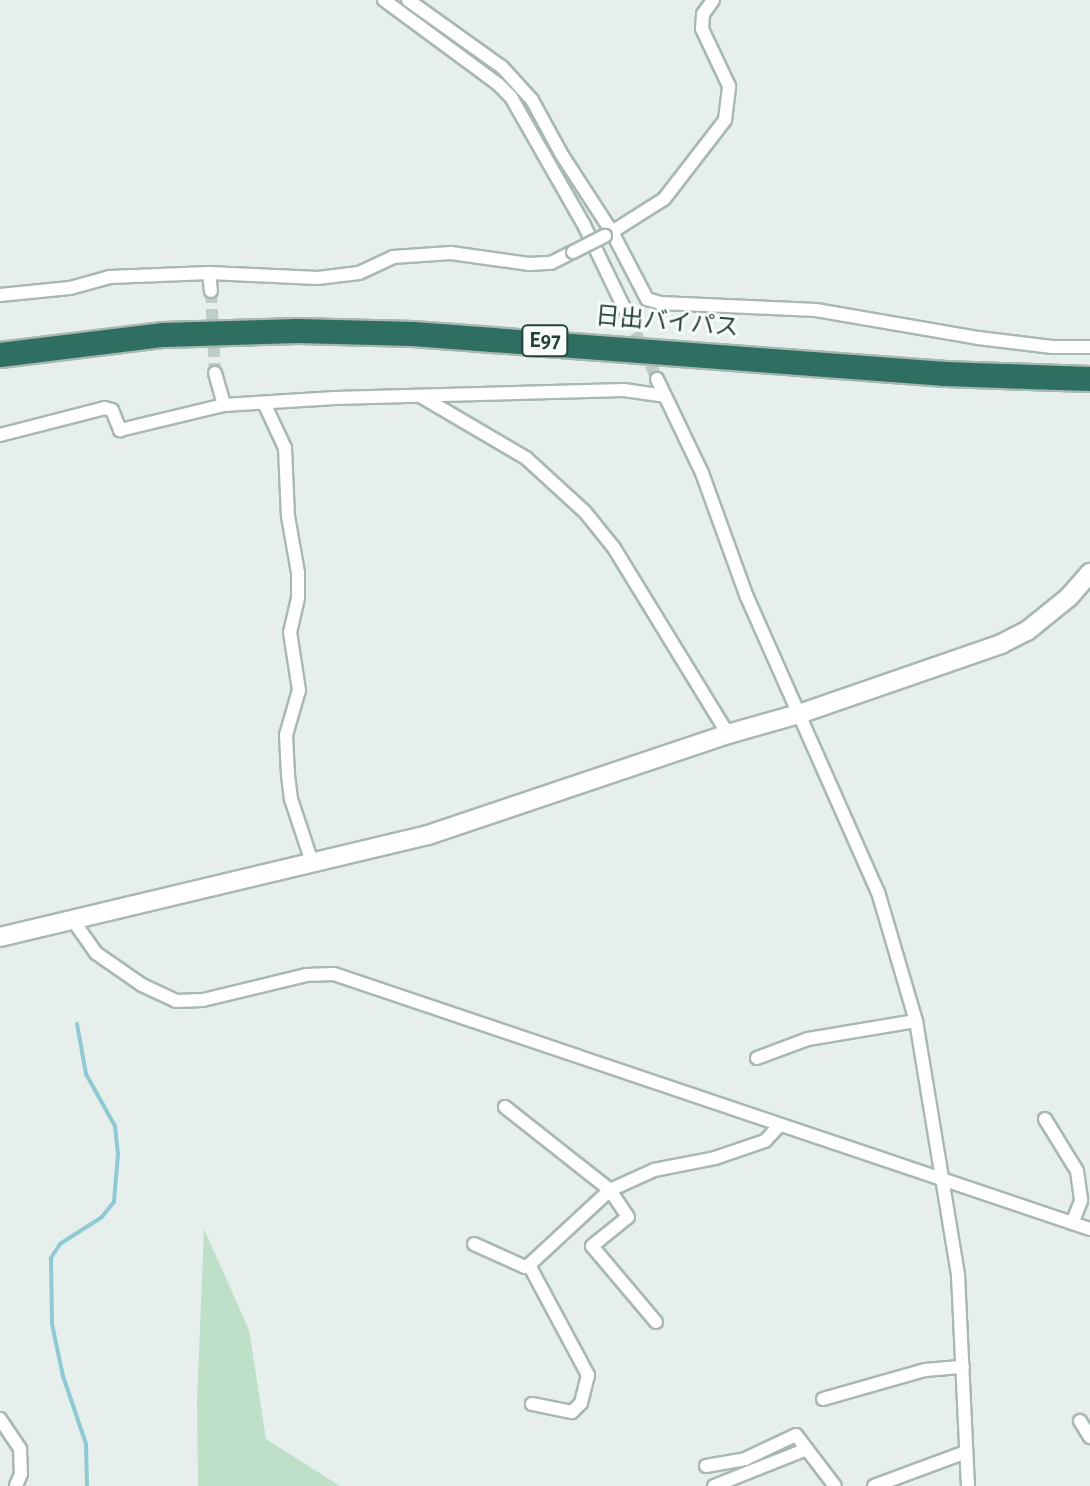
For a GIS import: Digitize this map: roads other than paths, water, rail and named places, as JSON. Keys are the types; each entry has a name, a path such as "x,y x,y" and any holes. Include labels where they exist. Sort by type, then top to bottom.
{"highway":[{"name":"日出バイパス","path":"0,355 164,335 355,332 523,339 945,374 1090,379"}],"street":[{"path":"384,0 498,84 511,97 584,225 628,316"},
{"path":"408,0 502,67 532,100 647,299 660,303 785,307 877,318 978,338 1052,347 1090,347"},
{"path":"0,295 70,288 110,277 209,273 318,278 359,273 393,257 451,253 529,264 551,263 608,234 664,199 725,120 729,86 702,29 703,14 713,0"},
{"path":"209,273 211,291"},
{"path":"215,373 224,405"},
{"path":"657,379 702,473 747,597 802,713 878,892 916,1021 945,1180 960,1295 968,1486"},
{"path":"0,435 105,408 112,410 120,430 224,405 419,395 624,390 665,396"},
{"path":"419,395 526,458 585,512 614,548 728,734"},
{"path":"264,403 285,448 288,516 298,573 298,598 290,632 299,690 286,735 288,775 291,799 312,862"},
{"path":"0,937 428,835 728,734 802,713 1001,644 1027,631 1069,597 1090,573"},
{"path":"72,919 96,953 142,985 176,1001 203,1000 306,975 334,974 1090,1229"},
{"path":"757,1058 808,1039 916,1021"},
{"path":"505,1107 610,1190 628,1217 592,1246 656,1322"},
{"path":"1045,1119 1077,1171 1081,1201 1072,1223"},
{"path":"474,1244 525,1267 610,1190 654,1170 715,1158 765,1141 780,1125"},
{"path":"529,1265 588,1375 581,1403 572,1412 532,1404"},
{"path":"823,1399 925,1370 963,1367"},
{"path":"0,1419 20,1449 21,1474 16,1486"},
{"path":"1080,1421 1090,1437"},
{"path":"706,1466 745,1459 796,1435 835,1486"},
{"path":"714,1486 807,1449"},
{"path":"874,1486 966,1452"}],"waterway":[{"path":"77,1024 86,1074 115,1126 118,1154 114,1202 102,1217 60,1244 51,1258 52,1324 63,1376 86,1444 87,1486"}],"tunnel":[{"path":"211,291 215,373"},
{"path":"628,316 657,379"}]}
